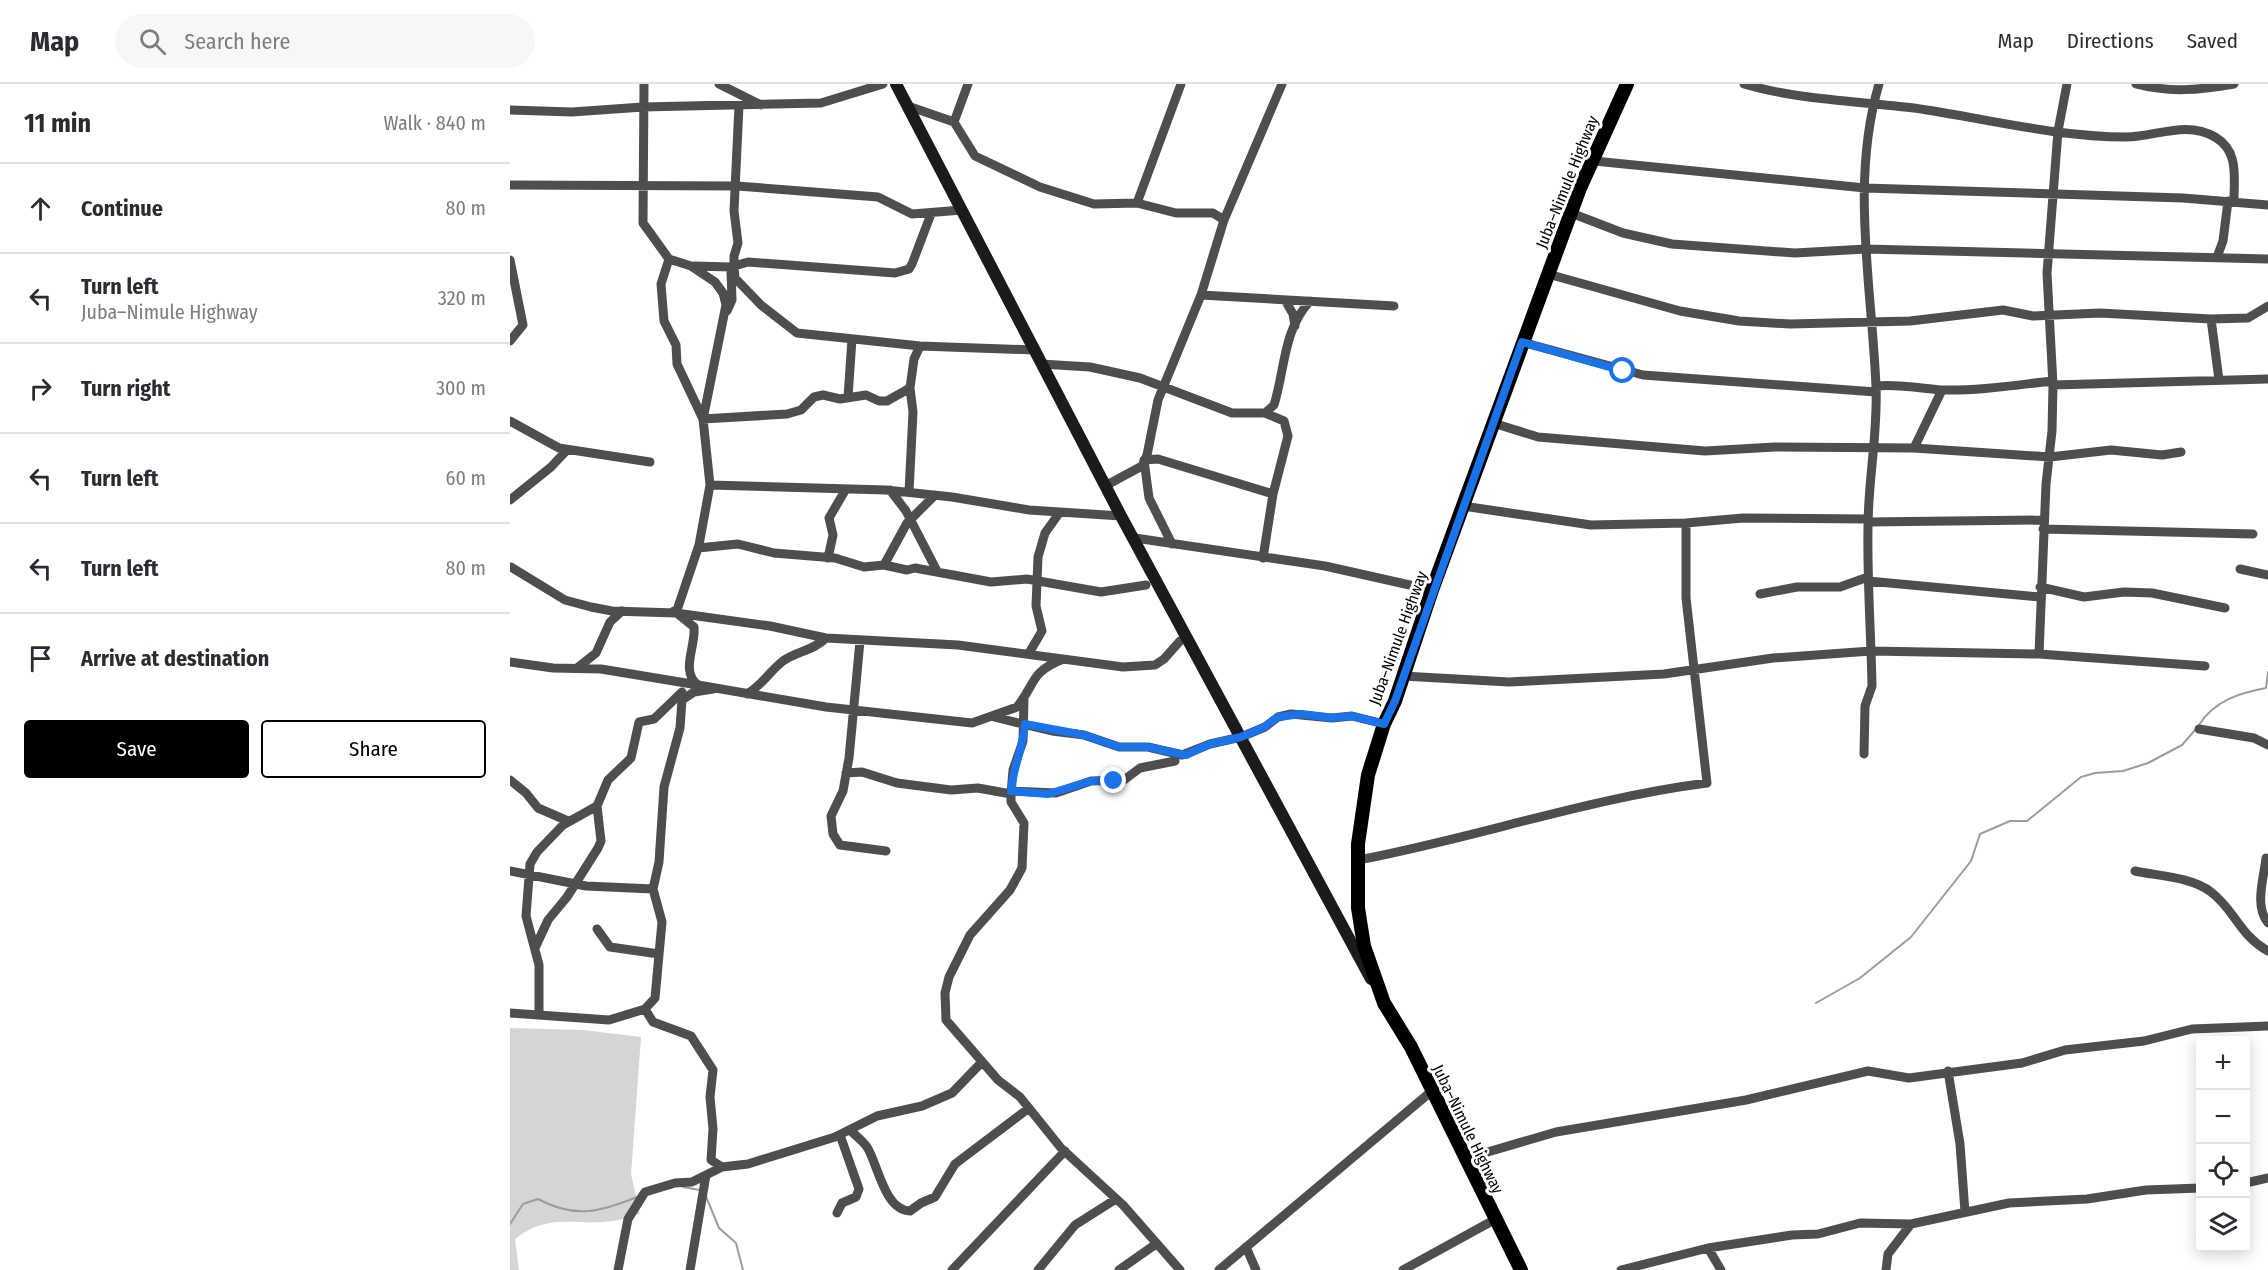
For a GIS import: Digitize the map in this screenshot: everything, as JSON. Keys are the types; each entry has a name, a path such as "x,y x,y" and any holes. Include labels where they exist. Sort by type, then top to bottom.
{"main road":[{"path":"896,84 1105,486 1384,1003"},
{"name":"Juba–Nimule Highway","path":"1521,1270 1494,1221 1411,1047 1384,1003 1364,946 1358,908 1358,860 1368,775 1384,724 1522,342 1571,213 1627,84"}],"street":[{"path":"644,84 641,184 643,223 669,259 691,267 715,282 723,293 726,314"},
{"path":"719,84 761,105"},
{"path":"510,110 572,112 643,107 827,102 883,84"},
{"path":"954,122 968,84"},
{"path":"1137,203 1181,84"},
{"path":"1172,544 1149,498 1144,460 1152,416 1201,295 1224,220 1282,84"},
{"path":"1744,84 1770,92 1874,103 2058,131 2127,137 2185,129 2212,135 2228,146 2234,161 2231,201 2223,241 2217,257"},
{"path":"1864,754 1865,706 1872,686 1868,520 1876,389 1870,323 1864,189 1874,103 1879,84"},
{"path":"2039,654 2043,524 2050,457 2053,383 2048,315 2049,254 2058,131 2067,84"},
{"path":"2136,84 2163,91 2184,91 2232,84"},
{"path":"675,612 705,523 710,485 704,419 714,355 732,300 732,266 738,243 734,211 737,186 739,106"},
{"path":"908,106 954,122 969,150 999,170 1040,187 1094,204 1137,203 1176,213 1213,213 1224,220"},
{"path":"1594,160 1864,189 2231,201 2268,205"},
{"path":"510,185 737,186 878,197 912,214 962,210"},
{"path":"1571,213 1623,233 1672,244 1795,253 1866,249 2268,259"},
{"path":"691,267 732,266 748,262 872,273 902,272 912,264 931,214"},
{"path":"669,259 661,284 664,321 676,345 677,364 704,419"},
{"path":"510,260 523,324 510,341"},
{"path":"732,266 735,278 761,305 797,333 920,346 1034,350"},
{"path":"1548,274 1680,311 1739,321 1790,324 1910,321 1986,310 2048,315 2100,313 2211,319 2248,318 2268,306"},
{"path":"1201,295 1394,306"},
{"path":"1286,300 1293,314 1294,326"},
{"path":"1265,413 1274,405 1283,360 1294,326 1310,301"},
{"path":"2211,319 2219,380"},
{"path":"848,397 852,339"},
{"path":"1522,342 1642,375 1876,389 1899,384 1942,390 2053,383 2268,379"},
{"path":"909,492 913,412 910,388 914,359 920,346"},
{"path":"1041,364 1090,367 1165,387 1232,412 1265,413 1284,421"},
{"path":"704,419 745,415 779,415 801,410 818,396 840,399 866,395 879,401 887,401 910,388"},
{"path":"1914,448 1942,390"},
{"path":"1263,558 1273,494 1288,436 1277,394"},
{"path":"510,421 567,450 602,453 650,462"},
{"path":"1493,423 1538,437 1705,451 1775,447 1914,448 2050,457 2111,450 2163,455 2181,452"},
{"path":"510,500 551,467 567,450"},
{"path":"1105,486 1136,471 1144,460 1158,459 1273,494"},
{"path":"710,485 890,490 1029,510 1121,516"},
{"path":"828,558 833,535 829,518 846,489"},
{"path":"890,490 899,499 938,571"},
{"path":"884,565 910,520 935,495"},
{"path":"1463,506 1591,525 1686,523 1743,518 2043,524 2253,534"},
{"path":"1029,653 1042,631 1036,606 1039,549 1045,533 1060,512"},
{"path":"1358,860 1492,831 1614,799 1707,783 1686,598 1686,523"},
{"path":"1135,538 1325,566 1432,590"},
{"path":"698,548 738,544 774,553 828,558 864,567 884,565 938,571 991,582 1038,581 1101,592 1146,585"},
{"path":"511,567 565,600 622,611 675,612 710,619 770,626 826,638 958,645 1123,667 1155,665 1164,659 1180,641"},
{"path":"2240,569 2268,575"},
{"path":"1760,594 1797,587 1840,587 1868,579 2084,597 2124,592 2152,593 2225,608"},
{"path":"576,669 596,653 606,635 610,621 622,611"},
{"path":"510,1013 603,1020 645,1009 655,999 662,922 653,889 659,862 664,787 680,728 682,692 689,667 694,632 694,627 675,612"},
{"path":"694,632 710,619"},
{"path":"747,694 762,684 784,661 813,650 826,638"},
{"path":"860,641 846,773 843,790 831,816 836,841 844,847 886,851"},
{"path":"1403,676 1509,682 1664,674 1773,658 1871,651 2039,654 2205,666"},
{"path":"689,667 693,682 713,689 854,710 972,723 1009,712 1024,699 1036,673 1063,659"},
{"path":"510,662 554,668 601,669 682,692 713,689"},
{"path":"535,948 548,920 576,884 601,841 595,814 597,806 608,780 631,758 639,722 654,719 682,692 698,685"},
{"path":"1024,699 1023,741 1013,770 1011,793 1011,802 1024,823 1022,868 1010,890 970,936 949,977 945,993 946,1020 982,1062 1029,1108 1065,1151 1116,1199 1180,1270"},
{"path":"993,717 1084,735 1119,747 1148,747 1182,755 1210,744 1241,737 1264,727 1278,717 1291,714 1332,718 1352,716 1384,724"},
{"path":"2199,729 2254,738 2268,745"},
{"path":"846,773 862,772 897,783 951,790 978,788 1011,793 1056,793 1091,781 1124,780 1140,768 1174,761"},
{"path":"510,780 538,808 568,821"},
{"path":"539,1014 540,973 526,916 528,874 537,852 568,821 597,806"},
{"path":"2266,858 2261,909 2268,923"},
{"path":"510,871 576,884 653,889"},
{"path":"2135,872 2197,885 2211,891 2229,910 2250,940 2268,951"},
{"path":"597,928 610,947 658,954"},
{"path":"645,1009 653,1022 691,1036 713,1070 710,1097 711,1160 722,1167"},
{"path":"1464,1159 1556,1132 1746,1100 1868,1071 1909,1078 1948,1071 2022,1063 2065,1050 2144,1041 2192,1029 2268,1026"},
{"path":"618,1270 628,1219 642,1195 649,1190 675,1183 692,1182 722,1167 748,1164 840,1135 877,1116 922,1106 946,1096 982,1062"},
{"path":"1948,1071 1960,1144 1965,1212"},
{"path":"1219,1270 1433,1090"},
{"path":"850,1130 868,1149 885,1190 902,1209 910,1211 935,1197 955,1164 1029,1108"},
{"path":"837,1213 842,1203 856,1197 859,1189 840,1135"},
{"path":"952,1270 1065,1151"},
{"path":"690,1270 706,1175"},
{"path":"2250,1182 2268,1178"},
{"path":"1622,1270 1640,1268 1708,1248 1792,1235 1818,1234 1860,1223 1911,1224 2009,1203 2078,1200 2146,1190 2196,1188"},
{"path":"1039,1270 1075,1225 1116,1199"},
{"path":"1403,1270 1494,1221"},
{"path":"1886,1270 1888,1254 1911,1224"},
{"path":"1119,1270 1156,1244"},
{"path":"1246,1247 1256,1270"},
{"path":"1708,1248 1721,1270"}],"shaded area":[{"path":"510,1028 583,1030 641,1037 631,1174 640,1214 613,1221 551,1223 527,1231 515,1239 519,1270 510,1270"}],"waterway":[{"path":"2199,725 2212,710 2228,699 2266,688 2268,672"},
{"path":"1816,1003 1860,978 1911,937 1971,861 1980,834 2010,821 2027,821 2081,777 2095,773 2123,771 2148,763 2182,745 2195,730"},
{"path":"683,1187 700,1190"},
{"path":"705,1194 719,1228 736,1243 743,1270"},
{"path":"510,1224 523,1204 538,1199 564,1209 588,1211 637,1197"}],"route":[{"path":"1114,781 1091,781 1065,791 1048,794 1011,791 1013,770 1023,741 1025,724 1052,731 1084,735 1119,747 1148,747 1162,752 1186,755 1210,744 1241,737 1264,727 1278,717 1291,714 1332,718 1352,716 1384,724 1395,701 1432,590 1522,342 1623,371"}]}
